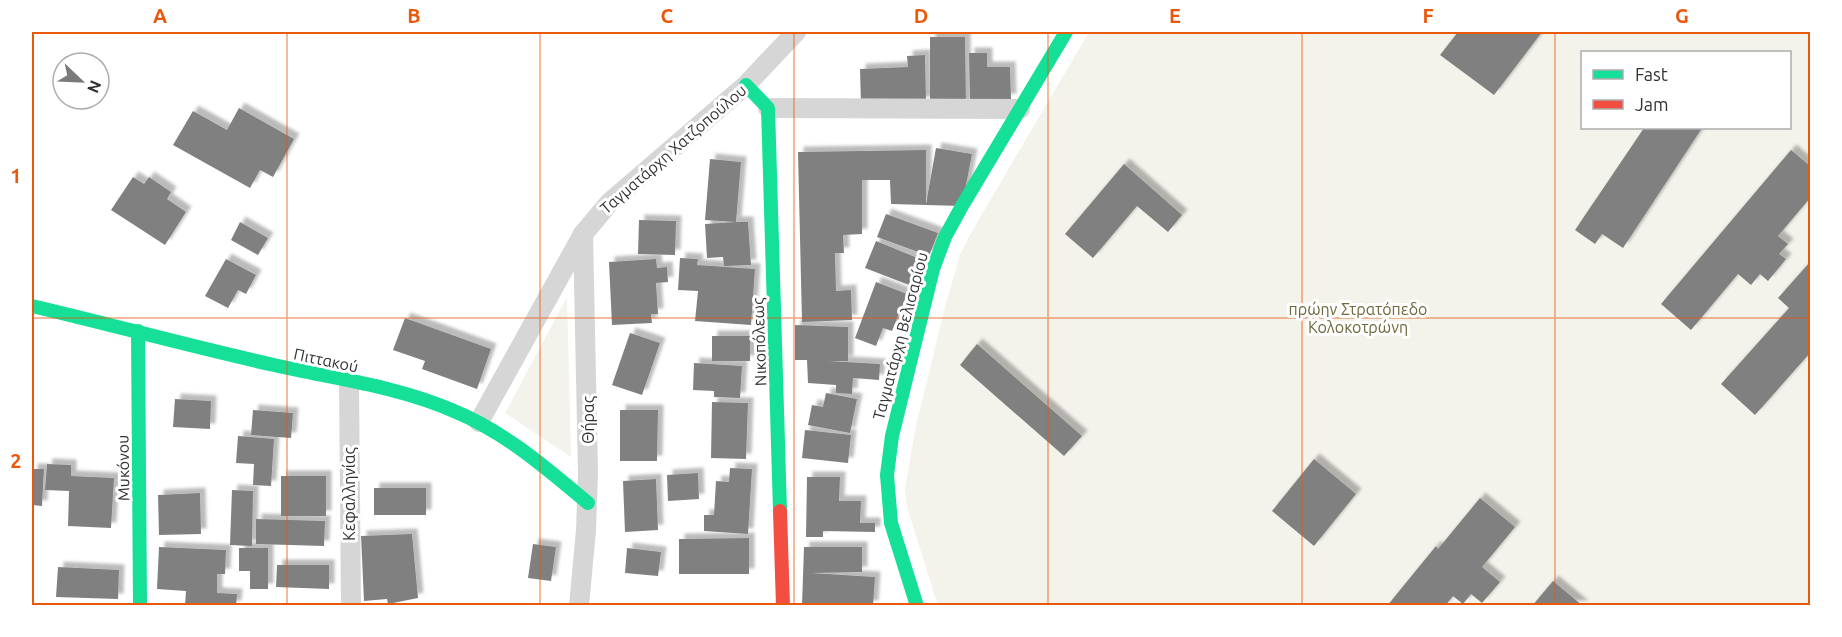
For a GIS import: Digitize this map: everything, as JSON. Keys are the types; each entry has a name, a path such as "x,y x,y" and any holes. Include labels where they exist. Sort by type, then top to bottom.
{"street":[{"name":"Ταγματάρχη Βελισαρίου","path":"917,606 888,508 887,475 892,436 927,292 938,253 962,206 1066,32"},
{"name":"Ταγματάρχη Χατζοπούλου","path":"478,422 583,234 610,202 747,85 792,36"},
{"path":"747,85 768,108"},
{"name":"Ταγματάρχη Χατζοπούλου","path":"768,108 1020,109"},
{"name":"Νικοπόλεως","path":"768,108 783,606"},
{"name":"Θήρας","path":"579,606 588,503 583,234"},
{"name":"Πιττακού","path":"32,306 247,359 414,396 440,405 478,422 528,455 588,503"},
{"name":"Μυκόνου","path":"138,331 140,606"},
{"name":"Κεφαλληνίας","path":"349,382 351,606"}],"green space":[{"name":"πρώην Στρατόπεδο Κολοκοτρώνη","path":"1089,32 1810,32 1810,605 938,606 907,507 905,489 915,430 960,255"},
{"path":"567,297 571,457 505,413"}],"building":[{"path":"1458,32 1542,32 1494,95 1440,55"},
{"path":"930,37 965,37 966,106 930,106"},
{"path":"969,53 987,53 987,67 1010,67 1011,99 970,101"},
{"path":"925,55 926,102 861,105 860,69 908,67 907,56"},
{"path":"239,108 294,139 273,177 260,170 250,188 173,145 193,111 227,130"},
{"path":"1643,129 1701,129 1623,248 1602,234 1595,244 1575,230"},
{"path":"936,148 972,154 962,206 891,204 890,180 862,180 862,234 843,235 844,253 835,253 836,291 851,290 852,320 802,322 798,152 926,150 926,204"},
{"path":"1791,150 1810,166 1810,198 1778,236 1788,244 1779,254 1786,259 1768,281 1760,274 1751,285 1738,274 1691,330 1661,304"},
{"path":"710,159 741,162 736,222 705,220"},
{"path":"1124,164 1182,215 1168,232 1137,206 1093,258 1065,234"},
{"path":"133,177 144,184 149,177 171,192 167,199 186,212 165,245 111,210"},
{"path":"886,214 938,233 929,256 877,237"},
{"path":"639,220 676,221 675,255 638,254"},
{"path":"240,222 268,238 258,255 231,240"},
{"path":"748,222 751,265 724,266 723,257 707,258 705,224"},
{"path":"876,241 920,259 909,285 865,268"},
{"path":"680,258 698,259 697,265 755,269 751,325 695,321 698,291 678,290"},
{"path":"226,259 256,275 246,294 238,290 228,308 205,296"},
{"path":"656,259 657,268 667,267 668,282 656,283 658,314 651,314 652,323 612,325 609,262"},
{"path":"1810,262 1810,353 1755,415 1721,384 1789,308 1778,298"},
{"path":"876,282 907,294 892,331 883,328 876,346 855,338"},
{"path":"405,318 491,349 477,389 422,369 425,361 393,350"},
{"path":"795,325 848,327 848,361 828,361 880,364 879,380 853,378 852,394 836,393 836,385 808,383 807,360 795,360"},
{"path":"630,333 660,343 642,395 612,385"},
{"path":"712,336 750,336 750,361 712,361"},
{"path":"977,344 1082,436 1064,456 960,365"},
{"path":"694,363 742,366 740,398 714,397 714,391 693,390"},
{"path":"826,393 857,399 850,433 808,425 812,405 823,407"},
{"path":"175,399 211,401 210,429 173,427"},
{"path":"712,402 748,403 746,459 711,458"},
{"path":"253,410 293,413 291,438 251,435"},
{"path":"620,410 658,410 657,461 620,461"},
{"path":"805,430 851,435 848,463 802,458"},
{"path":"238,436 274,439 271,486 253,485 254,464 236,463"},
{"path":"1314,459 1356,494 1314,546 1272,511"},
{"path":"47,464 71,465 71,476 114,478 111,528 68,526 69,491 45,490"},
{"path":"730,468 752,469 748,534 704,531 704,515 714,515 716,481 729,482"},
{"path":"32,469 44,469 42,506 32,505"},
{"path":"698,473 699,499 668,501 667,475"},
{"path":"281,476 326,476 326,516 281,516"},
{"path":"807,477 840,477 839,501 861,501 860,523 875,523 875,532 823,531 823,537 806,537"},
{"path":"656,479 658,530 625,532 623,481"},
{"path":"374,488 426,488 426,515 374,515"},
{"path":"232,490 253,491 252,546 230,545"},
{"path":"200,493 201,534 159,535 158,495"},
{"path":"1480,498 1515,527 1482,567 1500,582 1482,603 1471,594 1463,604 1453,596 1445,606 1387,606 1436,546 1438,549"},
{"path":"256,519 325,521 324,546 256,544"},
{"path":"412,534 418,598 388,604 387,599 364,601 361,536"},
{"path":"749,538 749,574 679,574 679,539"},
{"path":"533,544 556,547 551,581 528,578"},
{"path":"159,547 226,550 225,574 217,574 217,593 237,594 236,606 185,606 186,591 157,589"},
{"path":"804,547 862,547 862,572 811,573 875,577 873,606 802,605"},
{"path":"239,548 268,548 268,589 250,589 250,571 239,571"},
{"path":"627,548 661,552 658,576 625,573"},
{"path":"277,565 329,565 329,589 276,587"},
{"path":"58,567 119,570 118,599 56,597"},
{"path":"1553,581 1583,606 1532,606"}],"traffic: fast":[{"path":"917,606 891,523 887,475 892,436 933,269 945,237 962,206 1066,32"},
{"path":"746,85 768,108 780,511"},
{"path":"32,306 244,358 388,389 432,402 473,420 508,440 588,503"},
{"path":"138,331 140,606"}],"traffic: jam":[{"path":"780,511 783,606"}]}
